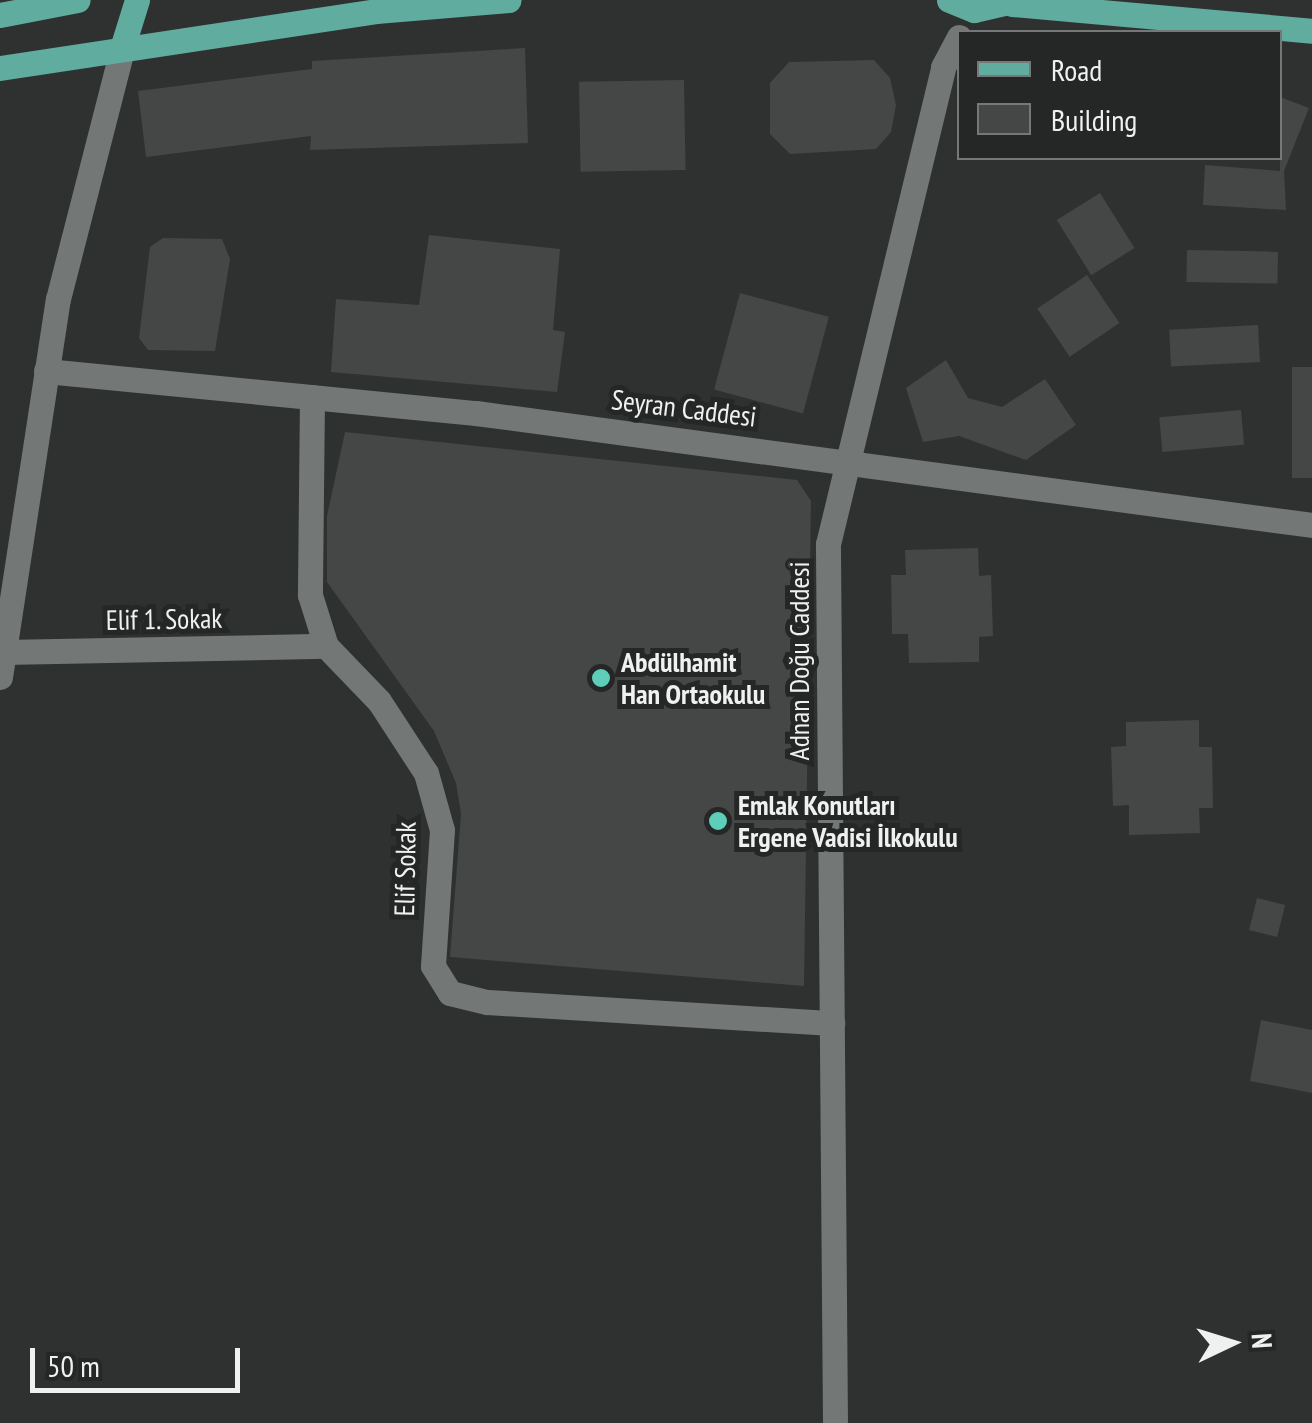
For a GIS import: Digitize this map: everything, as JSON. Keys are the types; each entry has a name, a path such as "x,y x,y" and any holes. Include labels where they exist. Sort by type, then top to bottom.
{"main road":[{"path":"0,15 78,0"},
{"path":"124,45 136,0"},
{"path":"0,68 124,45 510,0"},
{"path":"950,0 965,27 1015,2 1312,31"}],"street":[{"name":"Adnan Doğu Caddesi","path":"835,1423 828,544 845,458 943,67 957,42"},
{"path":"1,664 46,371 124,45"},
{"name":"Seyran Caddesi","path":"46,371 845,458 1312,525"},
{"name":"Elif Sokak","path":"312,397 310,595 326,646 380,701 426,773 442,830 433,966 450,993 488,1002 832,1023"},
{"name":"Elif 1. Sokak","path":"1,664 326,646"}],"building":[{"path":"525,48 528,143 310,150 311,136 146,157 138,91 312,69 312,61"},
{"path":"874,60 890,78 896,105 891,132 876,149 790,154 770,134 770,83 789,62"},
{"path":"684,80 686,170 581,172 579,82"},
{"path":"1282,98 1309,108 1284,171 1286,210 1203,205 1205,165 1280,171"},
{"path":"1100,193 1134,248 1091,275 1057,220"},
{"path":"429,235 560,249 553,330 565,332 557,392 331,372 336,299 419,305"},
{"path":"163,238 222,239 230,259 215,351 148,350 139,338 150,247"},
{"path":"1187,250 1278,252 1277,284 1186,282"},
{"path":"1087,275 1119,323 1070,357 1037,309"},
{"path":"740,293 829,317 803,413 714,390"},
{"path":"1258,325 1260,362 1171,367 1169,330"},
{"path":"946,360 968,398 1002,407 1045,379 1076,425 1026,460 959,436 923,442 906,388"},
{"path":"1292,367 1312,367 1312,478 1292,478"},
{"path":"1241,410 1244,445 1162,452 1159,417"},
{"name":"Abdülhamit Han Ortaokulu","path":"345,432 797,480 811,501 804,986 450,957 461,814 456,783 434,731 327,582 327,516"},
{"path":"978,548 979,576 991,575 993,636 979,637 979,662 909,663 908,634 892,634 891,575 906,575 905,550"},
{"path":"1199,720 1199,747 1212,747 1213,808 1199,808 1200,833 1129,835 1129,805 1113,806 1111,747 1126,746 1126,722"},
{"path":"1257,898 1285,905 1277,937 1249,930"},
{"path":"1261,1020 1312,1030 1312,1093 1250,1081"}],"place":[{"name":"Abdülhamit Han Ortaokulu","path":"601,678"},
{"name":"Emlak Konutları Ergene Vadisi İlkokulu","path":"718,821"}]}
